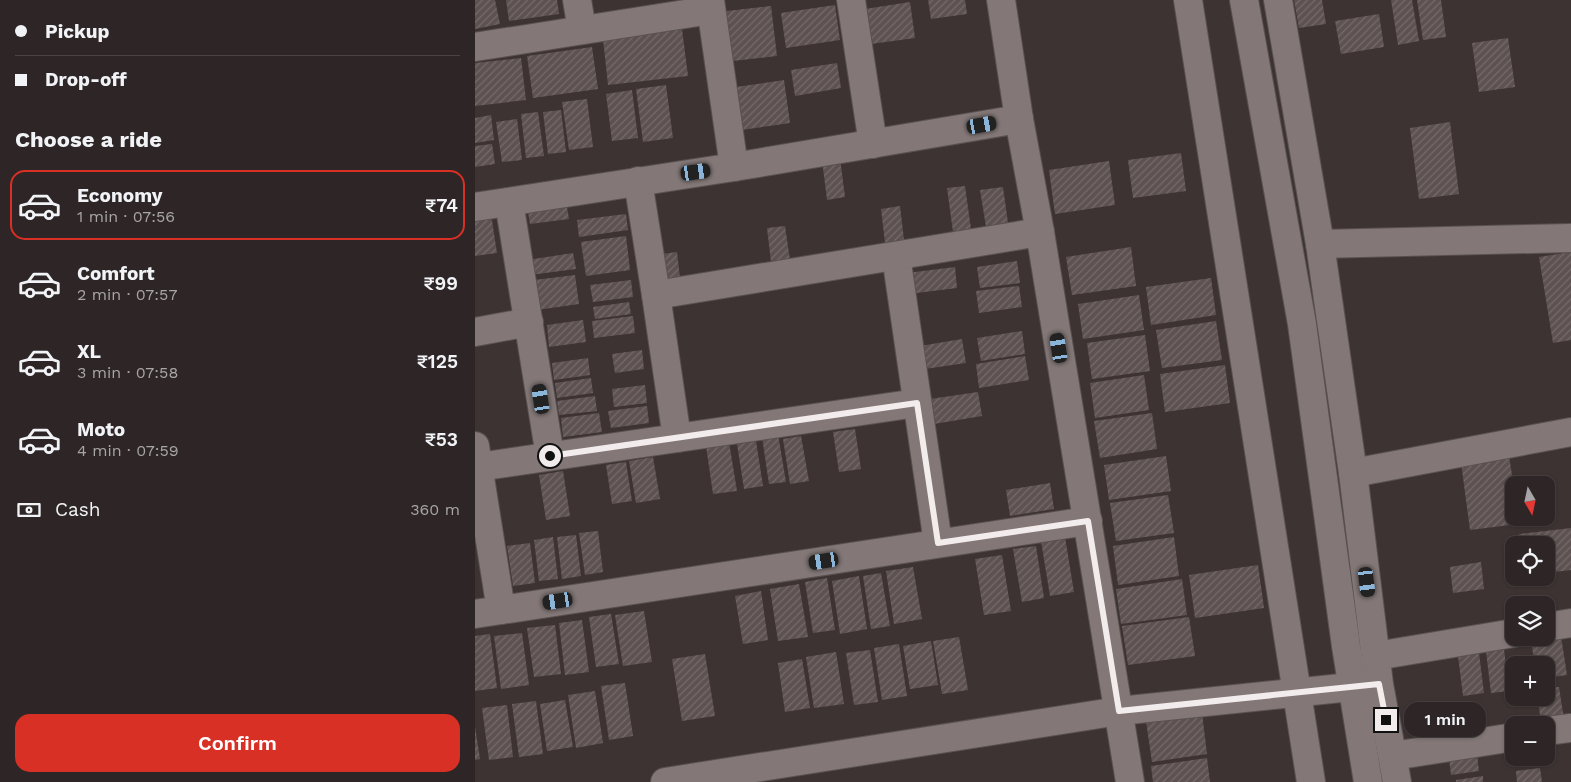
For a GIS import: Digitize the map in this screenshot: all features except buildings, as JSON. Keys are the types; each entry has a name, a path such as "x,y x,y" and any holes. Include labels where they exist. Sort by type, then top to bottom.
{"street":[{"path":"577,0 582,30"},
{"path":"851,0 873,144"},
{"path":"1001,0 1019,119 1040,232 1130,782"},
{"path":"1188,0 1311,782"},
{"path":"1244,0 1366,685 1368,782"},
{"path":"1278,0 1320,244 1353,473 1376,656 1366,685 1393,756 1397,782"},
{"path":"475,47 582,30 710,5 734,166"},
{"path":"475,207 1019,119"},
{"path":"638,181 657,295 677,438"},
{"path":"509,202 550,456"},
{"path":"657,295 1040,232"},
{"path":"1320,244 1571,238"},
{"path":"896,256 938,543"},
{"path":"475,332 529,322"},
{"path":"917,403 550,456 477,456 488,612 1088,521"},
{"path":"1353,473 1571,432"},
{"path":"1555,626 1571,623"},
{"path":"1376,656 1505,634"},
{"path":"665,782 1119,711 1366,685"},
{"path":"1555,731 1571,728"},
{"path":"1393,756 1505,737"}],"route":[{"path":"550,456 917,403 938,543 1088,521 1119,711 1379,684 1386,720"}]}
